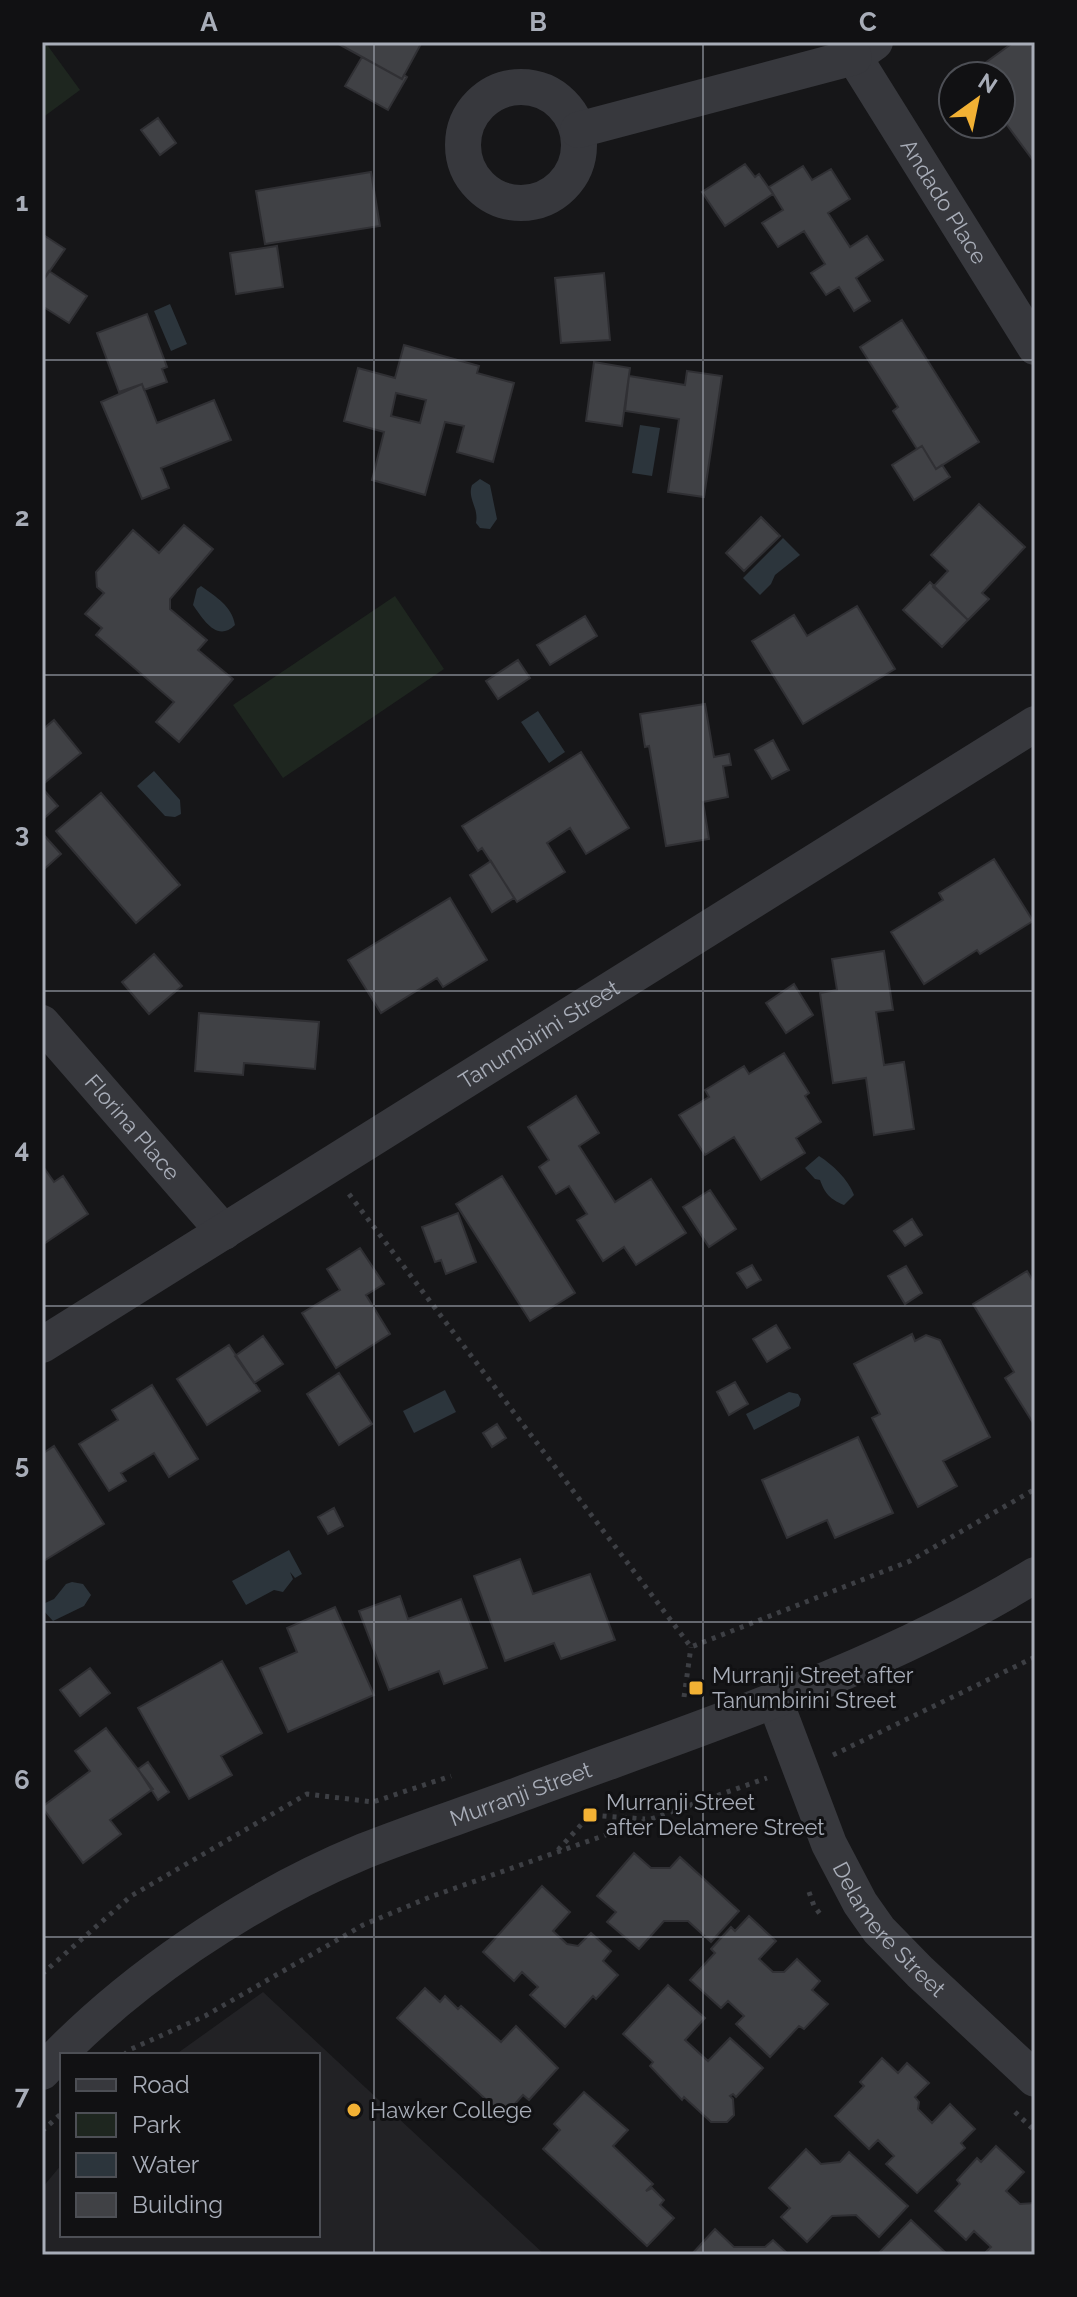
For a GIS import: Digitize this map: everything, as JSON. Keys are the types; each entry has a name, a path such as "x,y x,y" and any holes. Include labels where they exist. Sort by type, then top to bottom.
{"street":[{"name":"Andado Place","path":"578,130 864,49 1035,347"},
{"name":"Tanumbirini Street","path":"42,1345 1035,724"},
{"name":"Florina Place","path":"42,1023 224,1232"},
{"name":"Murranji Street","path":"62,2053 109,2008 206,1935 257,1904 363,1852 775,1701 938,1629 1035,1575"},
{"name":"Delamere Street","path":"775,1701 829,1844 860,1903 879,1930 1035,2079"},
{"name":"Murranji Street","path":"42,2072 60,2055"}],"path":[{"path":"328,1166 691,1647 684,1699"},
{"path":"691,1647 910,1561 1035,1489"},
{"path":"126,2053 205,2016 363,1925 430,1897 840,1753 1035,1657"},
{"path":"42,1974 131,1896 307,1794 373,1802 458,1774"},
{"path":"556,1853 590,1815 650,1820"},
{"path":"42,2131 60,2115"}],"shaded area":[{"name":"Hawker College","path":"263,1992 545,2255 42,2255 42,2188 60,2166 60,2237 320,2237 320,2053 178,2053"}],"green space":[{"path":"42,42 80,90 42,118"},
{"path":"395,596 444,669 283,778 233,705"}],"water":[{"path":"170,304 187,344 171,351 154,311"},
{"path":"640,425 660,428 652,476 632,473"},
{"path":"480,479 490,485 497,519 490,529 480,528 476,523 471,490"},
{"path":"783,538 800,555 775,575 760,595 743,578"},
{"path":"201,586 231,612 235,625 228,630 216,630 201,617 193,605 197,589"},
{"path":"538,711 565,752 549,763 521,722"},
{"path":"154,771 180,800 181,814 165,816 137,786"},
{"path":"819,1156 848,1183 854,1195 844,1205 829,1196 820,1180 805,1168"},
{"path":"445,1390 456,1412 414,1433 403,1411"},
{"path":"789,1392 798,1394 801,1399 799,1406 754,1430 746,1414"},
{"path":"289,1550 302,1574 295,1578 290,1572 293,1579 283,1592 274,1590 246,1605 232,1581"},
{"path":"66,1584 83,1584 91,1595 84,1606 53,1621 42,1609 43,1604 54,1599"}],"building":[{"path":"335,42 422,42 402,79"},
{"path":"1014,42 1029,42 1035,50 1035,163 1017,139 1017,60 989,60"},
{"path":"362,57 402,79 404,75 407,77 388,110 345,86"},
{"path":"158,118 176,143 160,155 141,130"},
{"path":"745,164 755,177 759,174 773,194 725,226 702,192"},
{"path":"803,166 812,180 831,169 850,199 828,213 850,247 867,236 883,260 856,278 870,301 854,311 839,287 826,295 811,273 825,264 804,231 778,247 762,223 783,210 769,187"},
{"path":"371,172 380,226 265,244 256,191"},
{"path":"42,234 65,249 42,282"},
{"path":"277,246 283,287 236,294 230,253"},
{"path":"49,271 87,296 69,323 42,306 42,282"},
{"path":"604,273 610,340 561,343 555,278"},
{"path":"147,314 167,367 162,369 167,382 144,390 142,384 119,392 97,333"},
{"path":"902,320 979,442 936,469 922,446 917,449 893,411 898,407 860,347"},
{"path":"404,345 479,366 477,373 514,383 493,462 457,452 464,426 445,422 425,495 372,480 384,432 344,421 358,368 395,378","holes":["396,393 426,400 420,423 391,416"]},
{"path":"594,362 630,368 622,426 586,421"},
{"path":"687,371 722,376 704,497 668,492 679,419 625,411 629,376 685,385"},
{"path":"142,384 157,423 214,400 231,440 161,468 169,488 142,499 101,402"},
{"path":"922,446 936,469 942,465 950,477 914,500 892,465"},
{"path":"979,504 1025,547 982,593 989,599 968,620 933,587 948,571 931,555"},
{"path":"761,517 780,536 744,571 726,553"},
{"path":"184,525 213,549 170,599 170,609 207,640 198,650 233,679 179,742 156,722 174,702 96,635 102,628 85,614 104,593 97,587 96,572 133,530 159,553"},
{"path":"930,582 968,620 942,647 903,610"},
{"path":"857,606 895,669 803,724 752,641 794,615 807,636"},
{"path":"585,616 597,636 550,665 537,645"},
{"path":"518,660 530,678 498,699 486,681"},
{"path":"705,704 714,757 729,754 731,765 723,766 728,797 703,802 709,839 666,846 649,746 645,747 640,714"},
{"path":"54,720 81,753 42,785 42,730"},
{"path":"773,740 789,770 772,779 755,750"},
{"path":"581,752 629,828 586,854 570,828 547,843 565,872 517,902 482,848 478,851 462,826"},
{"path":"42,788 58,806 42,820"},
{"path":"101,793 180,885 136,923 56,831"},
{"path":"42,833 61,854 42,871"},
{"path":"994,859 1033,921 980,954 977,950 924,984 891,932 943,900 939,893"},
{"path":"491,861 514,898 492,912 470,875"},
{"path":"450,898 487,960 443,987 437,978 381,1013 348,960"},
{"path":"884,951 893,1010 876,1012 884,1065 904,1062 914,1129 874,1135 866,1078 833,1083 820,993 837,990 832,959"},
{"path":"154,954 182,986 149,1014 122,982"},
{"path":"794,984 813,1015 786,1033 766,1003"},
{"path":"199,1013 319,1022 315,1069 244,1063 243,1075 195,1071"},
{"path":"784,1053 809,1093 805,1096 821,1122 796,1138 805,1153 761,1180 734,1137 705,1155 679,1115 709,1097 705,1090 744,1066 749,1074"},
{"path":"576,1096 599,1133 579,1146 615,1202 651,1179 686,1233 636,1265 624,1247 603,1261 577,1220 587,1214 569,1186 556,1194 539,1167 549,1160 528,1127"},
{"path":"42,1165 54,1182 63,1176 88,1214 42,1245"},
{"path":"502,1176 575,1293 530,1321 456,1204"},
{"path":"710,1190 736,1229 709,1247 683,1207"},
{"path":"458,1213 476,1262 446,1274 441,1260 435,1262 422,1227"},
{"path":"912,1219 922,1235 905,1246 894,1231"},
{"path":"360,1248 384,1284 366,1295 390,1334 336,1368 302,1313 340,1290 327,1269"},
{"path":"752,1265 761,1280 747,1288 737,1273"},
{"path":"906,1266 922,1293 905,1304 888,1276"},
{"path":"1027,1271 1035,1284 1035,1426 1005,1378 1014,1372 973,1304"},
{"path":"776,1325 790,1348 767,1362 753,1339"},
{"path":"912,1334 915,1341 926,1335 940,1340 990,1437 943,1461 957,1486 918,1507 872,1418 880,1414 854,1364"},
{"path":"263,1336 283,1364 254,1383 235,1356"},
{"path":"229,1345 260,1391 207,1425 177,1379"},
{"path":"339,1373 372,1424 339,1445 307,1394"},
{"path":"735,1382 748,1404 729,1415 717,1392"},
{"path":"152,1385 198,1459 169,1477 154,1453 121,1473 126,1481 109,1491 79,1444 118,1420 112,1410"},
{"path":"497,1424 506,1438 492,1447 483,1433"},
{"path":"858,1437 893,1513 835,1538 827,1520 787,1538 762,1480"},
{"path":"54,1446 104,1524 42,1562 42,1454"},
{"path":"334,1508 343,1526 328,1534 318,1517"},
{"path":"520,1559 533,1594 590,1574 615,1640 561,1659 554,1643 505,1661 474,1576"},
{"path":"400,1596 408,1619 461,1599 487,1668 444,1684 439,1671 389,1690 359,1611"},
{"path":"335,1607 374,1695 288,1732 260,1668 297,1652 287,1628"},
{"path":"222,1661 262,1733 221,1756 232,1775 189,1799 138,1708"},
{"path":"90,1668 110,1693 80,1716 60,1690"},
{"path":"106,1728 153,1789 110,1820 121,1834 83,1863 42,1807 90,1771 75,1751"},
{"path":"148,1762 169,1792 158,1800 138,1769"},
{"path":"634,1853 651,1868 670,1868 680,1857 739,1911 711,1942 688,1921 664,1921 639,1949 607,1922 616,1912 597,1896"},
{"path":"542,1886 570,1912 553,1931 567,1944 578,1946 591,1933 611,1951 603,1961 618,1975 596,1999 593,1996 565,2027 530,1995 538,1987 522,1972 514,1981 483,1952"},
{"path":"749,1916 776,1941 759,1959 773,1972 784,1972 797,1959 820,1981 812,1990 828,2004 804,2029 799,2026 770,2057 736,2024 744,2016 728,2001 721,2008 690,1980 715,1953 711,1949 731,1927 735,1931"},
{"path":"668,1985 705,2018 685,2040 708,2061 730,2038 763,2068 736,2097 733,2094 730,2096 734,2115 727,2122 711,2122 684,2097 682,2100 650,2066 653,2062 623,2034"},
{"path":"425,1988 440,2002 445,1996 458,2009 461,2006 501,2042 516,2026 558,2068 529,2100 523,2095 504,2116 397,2018"},
{"path":"882,2058 898,2073 907,2063 929,2083 915,2097 919,2102 918,2109 932,2123 950,2104 975,2129 961,2143 965,2148 917,2193 886,2164 894,2156 878,2140 869,2149 835,2116 864,2086 860,2082"},
{"path":"584,2092 628,2130 613,2146 653,2184 646,2191 652,2188 664,2200 660,2205 674,2218 647,2246 543,2149 560,2130 554,2124"},
{"path":"996,2146 1024,2172 1006,2191 1020,2204 1035,2203 1035,2255 983,2255 991,2247 974,2231 966,2240 935,2211 960,2184 957,2180 977,2158 981,2162"},
{"path":"806,2149 821,2164 840,2162 849,2152 908,2206 879,2237 856,2215 832,2216 807,2242 781,2217 790,2208 769,2188"},
{"path":"911,2220 948,2255 877,2255"},
{"path":"715,2229 734,2247 765,2247 773,2240 789,2255 691,2255"}],"place":[{"name":"Murranji Street after Tanumbirini Street","path":"696,1688"},
{"name":"Murranji Street after Delamere Street","path":"590,1815"},
{"name":"Hawker College","path":"354,2110"}]}
